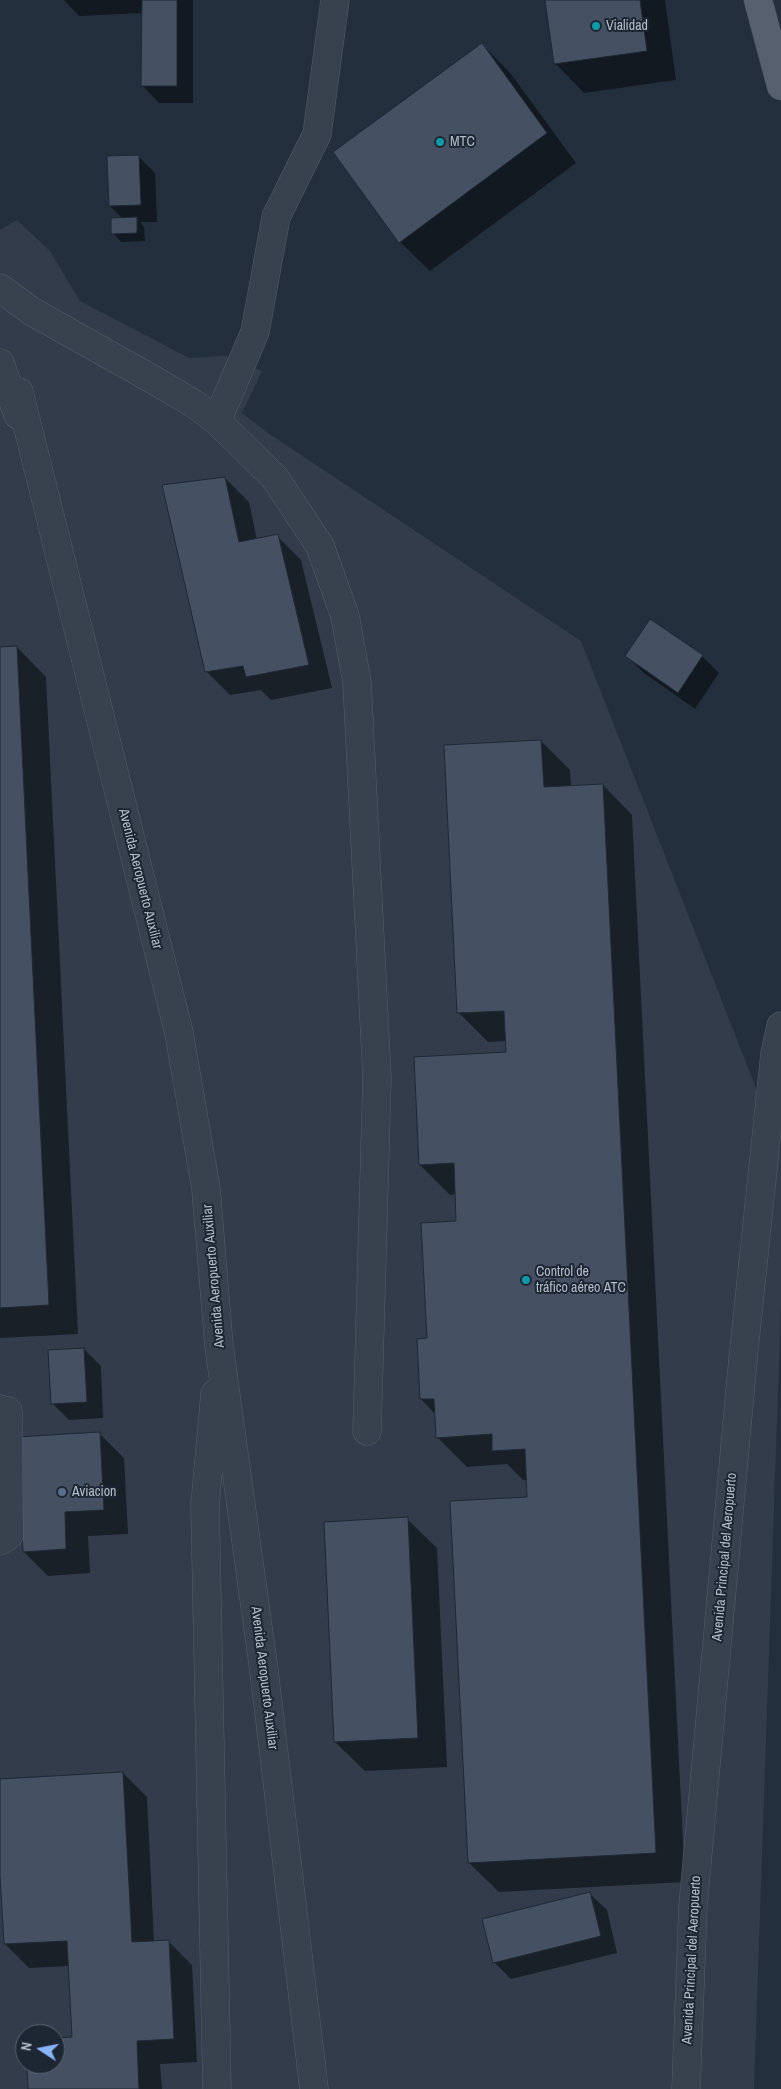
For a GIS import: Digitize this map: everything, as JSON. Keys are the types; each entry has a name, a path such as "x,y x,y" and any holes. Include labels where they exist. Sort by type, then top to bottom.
{"main road":[{"path":"758,0 781,86"}],"lane":[{"path":"217,420 255,332 276,217 317,134 335,0"},
{"path":"0,288 31,311 193,403 217,420 275,478 320,546 346,616 357,682 377,1078 367,1431"},
{"name":"Avenida Aeropuerto Auxiliar","path":"0,363 41,477"},
{"name":"Avenida Aeropuerto Auxiliar","path":"19,392 179,1032 206,1189 220,1346 262,1661 314,2089"},
{"path":"0,412 41,477"},
{"name":"Avenida Principal del Aeropuerto","path":"686,2089 693,1906 743,1359 775,1053 781,1026"},
{"path":"216,2089 205,1505 220,1346"},
{"path":"0,1409 8,1411 9,1536 0,1541"}],"shaded area":[{"path":"17,220 50,251 80,301 189,358 225,356 262,371 242,413 271,435 581,641 781,1152 781,1303 754,2089 0,2089 0,230"}],"building":[{"path":"142,0 177,0 177,86 141,86"},
{"name":"Vialidad","path":"545,0 640,0 647,51 554,64"},
{"name":"MTC","path":"482,43 547,133 399,243 333,152"},
{"path":"139,155 141,205 109,206 107,156"},
{"path":"137,217 137,233 111,234 111,218"},
{"path":"225,477 239,542 278,534 309,665 246,677 243,666 205,672 162,485"},
{"path":"650,619 703,655 678,693 625,656"},
{"path":"17,646 49,1305 0,1308 0,647"},
{"name":"Control de tráfico aéreo ATC","path":"541,740 544,787 603,784 656,1853 468,1863 450,1501 527,1497 525,1449 492,1451 492,1434 436,1438 434,1399 420,1399 417,1339 427,1338 421,1223 456,1221 454,1163 419,1165 414,1057 506,1052 504,1011 457,1013 444,745"},
{"path":"84,1348 87,1402 51,1404 48,1350"},
{"name":"Aviacion","path":"100,1432 104,1510 65,1512 66,1549 23,1552 19,1473 0,1438"},
{"path":"408,1517 418,1738 334,1742 324,1522"},
{"path":"123,1772 132,1942 169,1940 174,2039 137,2041 139,2089 28,2089 27,2074 65,2074 65,2037 72,2037 67,1941 4,1944 0,1876 0,1779"},
{"path":"590,1892 601,1936 493,1963 482,1919"}],"place":[{"name":"Vialidad","path":"596,26"},
{"name":"MTC","path":"440,142"},
{"name":"Control de tráfico aéreo ATC","path":"526,1280"},
{"name":"Aviacion","path":"62,1492"}]}
